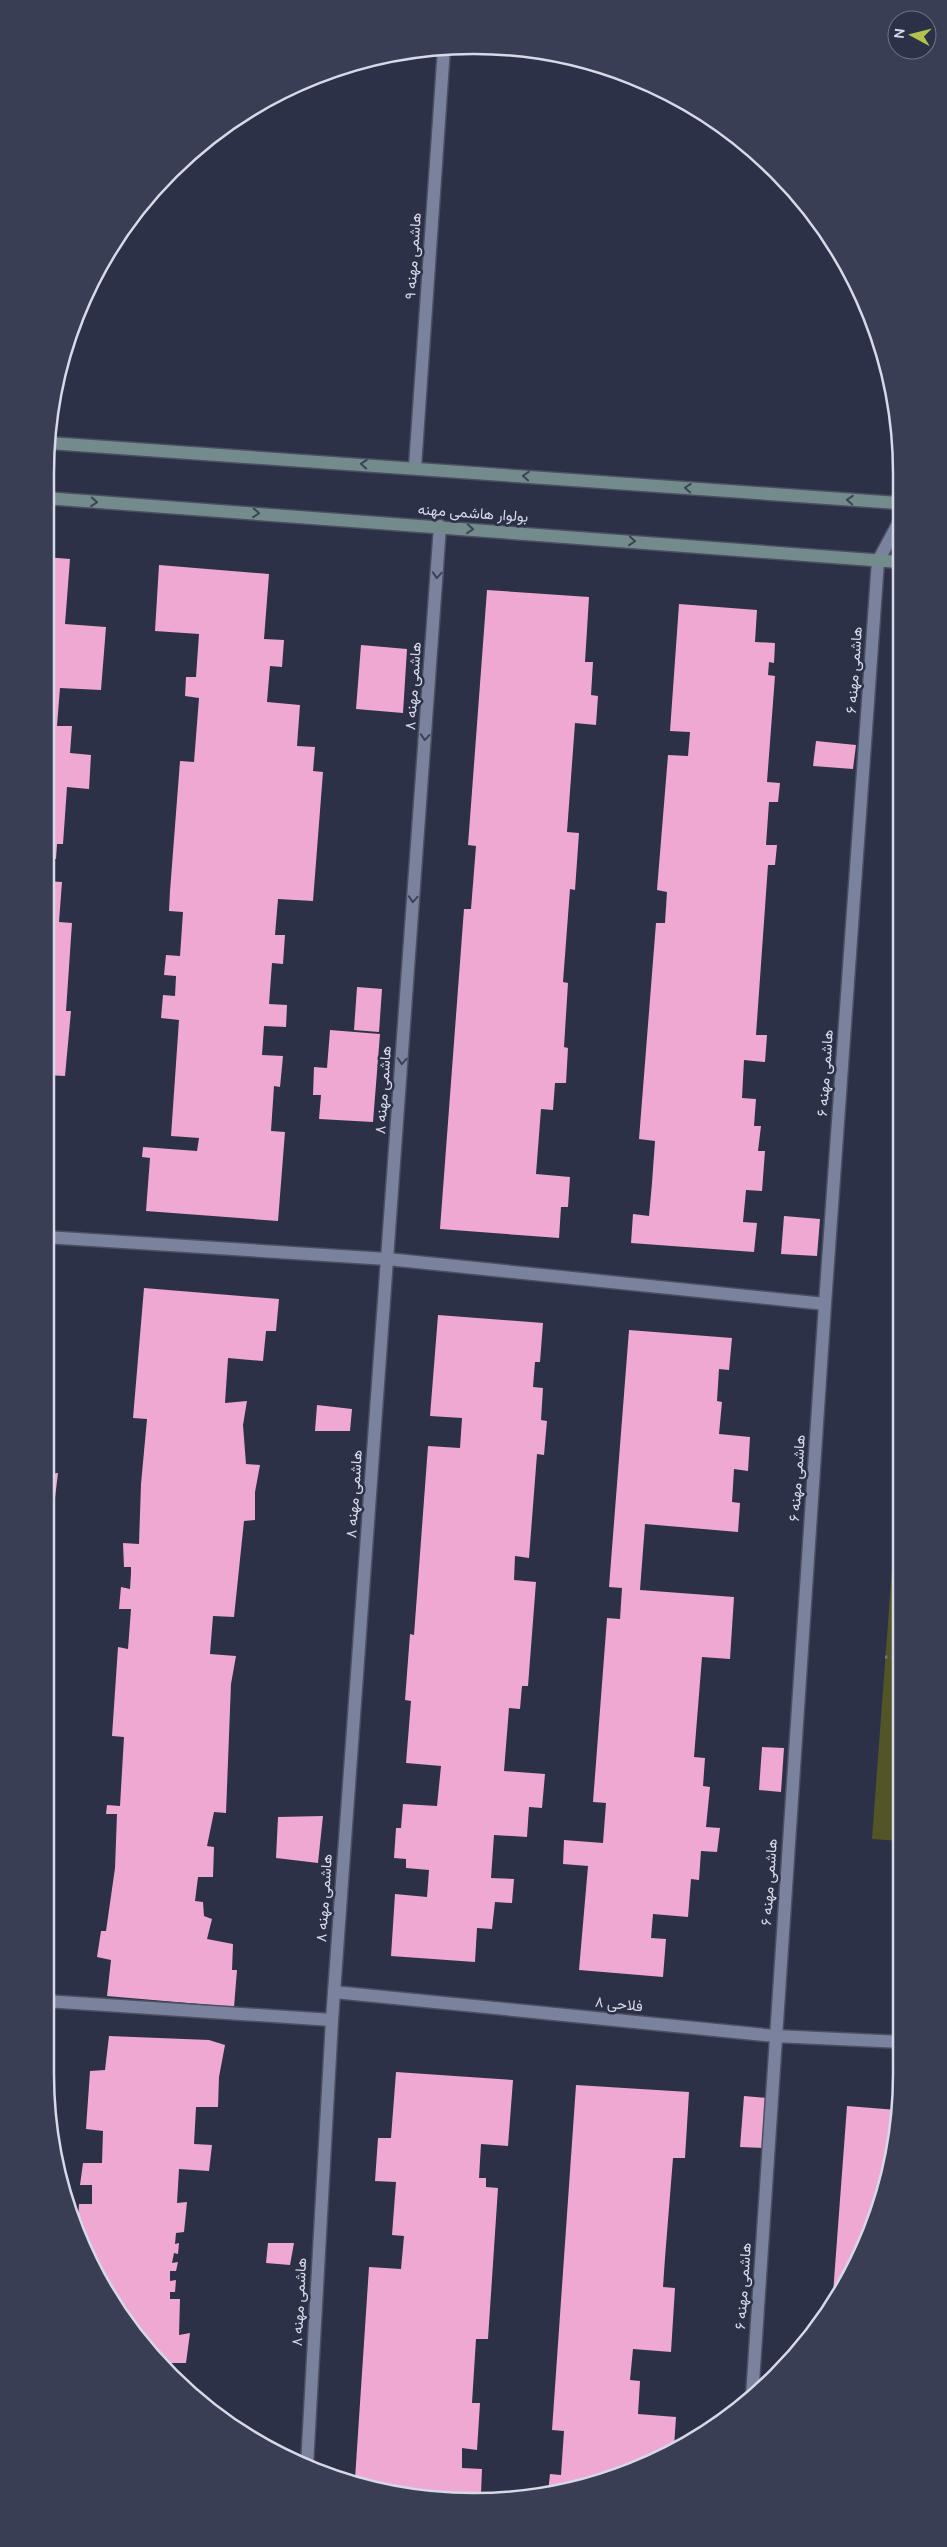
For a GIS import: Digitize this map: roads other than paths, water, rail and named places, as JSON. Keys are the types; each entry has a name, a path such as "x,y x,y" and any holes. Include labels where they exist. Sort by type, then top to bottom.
{"street":[{"name":"هاشمی مهنه ۹","path":"415,467 444,55"},
{"path":"55,443 415,467 893,503"},
{"name":"بولوار هاشمی مهنه","path":"54,499 440,526 893,562"},
{"name":"هاشمی مهنه ۸","path":"307,2459 332,2020 440,526"},
{"path":"878,561 893,532"},
{"name":"هاشمی مهنه ۶","path":"753,2386 825,1304 878,561"},
{"path":"54,1237 387,1260 825,1304"},
{"name":"فلاحی ۸","path":"334,1992 775,2036 893,2042"},
{"path":"54,2002 332,2020"}]}
